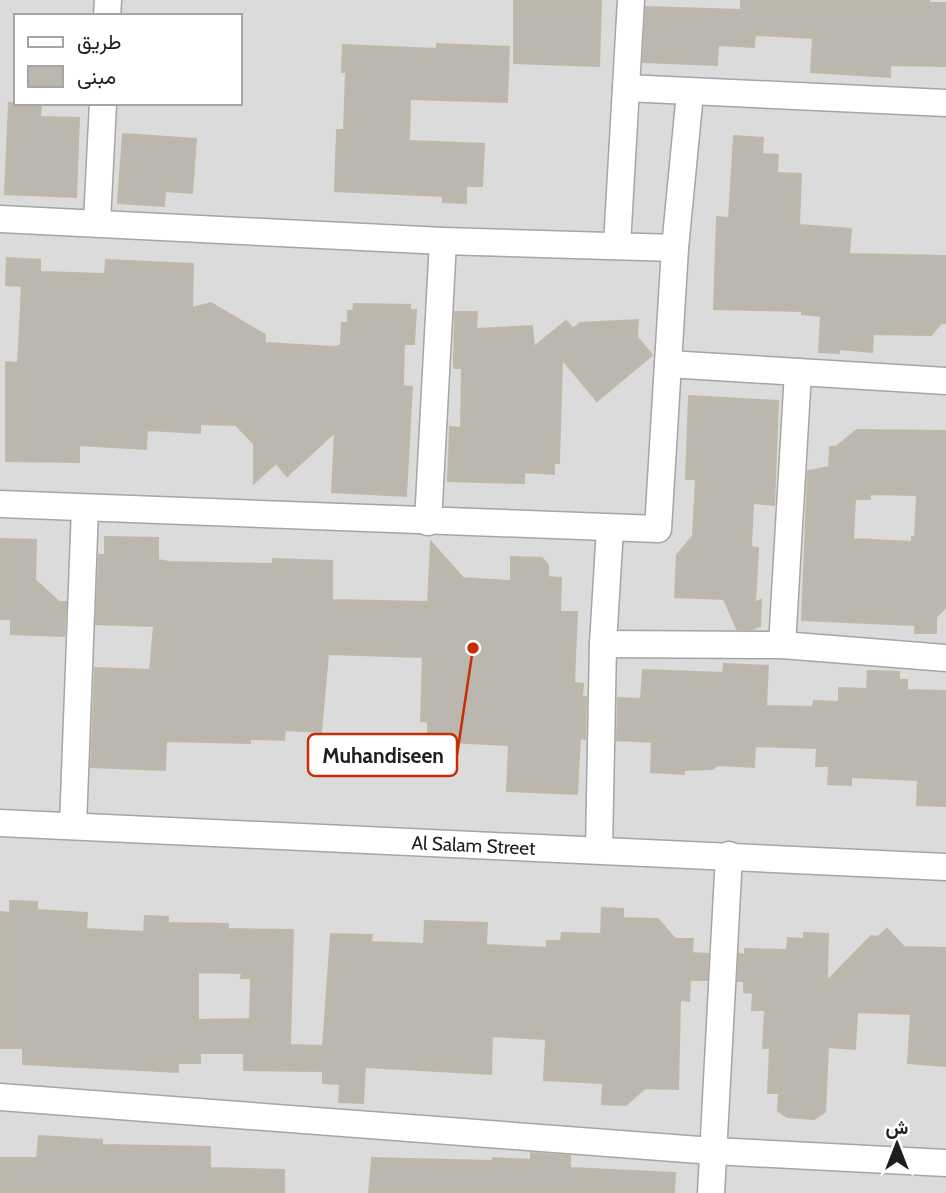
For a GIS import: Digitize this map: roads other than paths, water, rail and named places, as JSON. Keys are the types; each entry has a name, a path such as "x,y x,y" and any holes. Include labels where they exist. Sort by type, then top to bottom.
{"street":[{"path":"617,245 631,0"},
{"path":"626,88 946,103"},
{"path":"0,504 658,529 674,248 690,93"},
{"path":"97,222 103,105"},
{"path":"0,219 443,241 674,248"},
{"path":"428,522 443,241"},
{"path":"668,364 946,382"},
{"path":"782,645 798,372"},
{"path":"73,826 85,508"},
{"path":"599,850 603,644 610,528"},
{"path":"603,644 782,645 946,658"},
{"name":"Al Salam Street","path":"0,823 946,867"},
{"path":"710,1193 729,855"},
{"path":"0,1097 713,1151 946,1163"}],"place":[{"name":"Muhandiseen","path":"473,648"}]}
